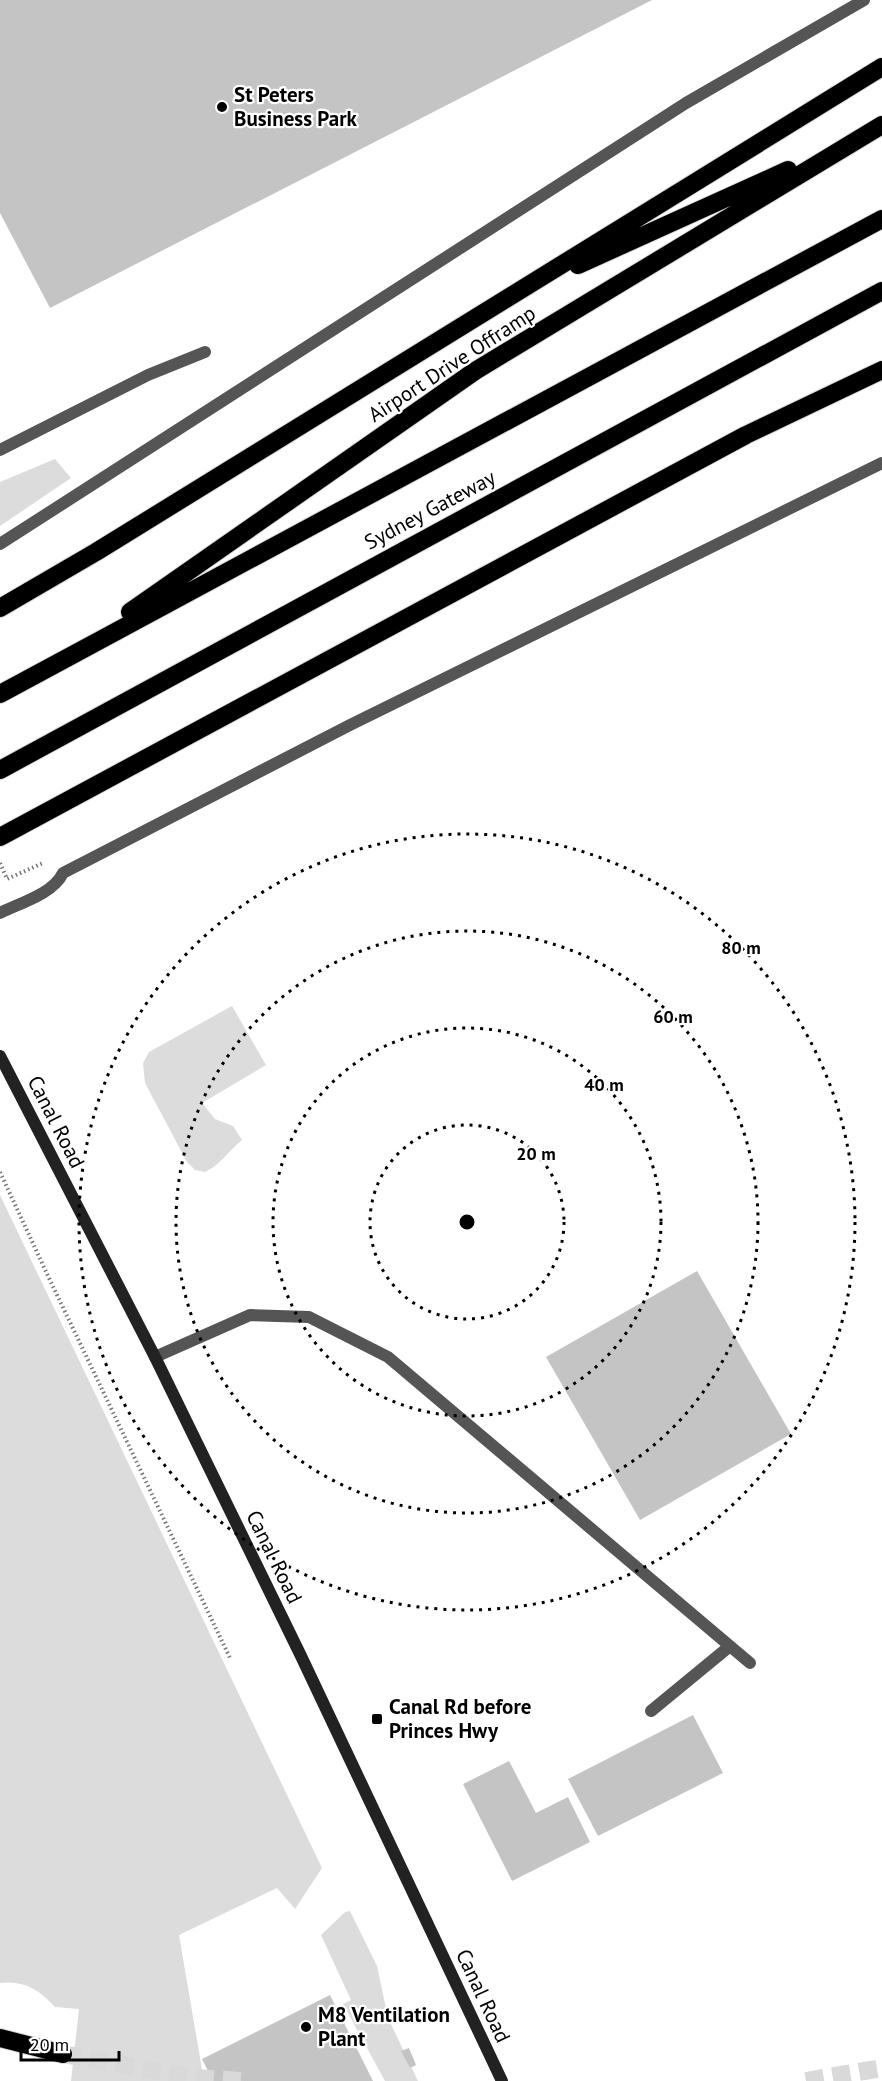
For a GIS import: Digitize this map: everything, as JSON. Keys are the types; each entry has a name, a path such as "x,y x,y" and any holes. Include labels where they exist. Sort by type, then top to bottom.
{"highway":[{"path":"0,608 96,552 882,67"},
{"name":"Airport Drive Offramp","path":"60,661 475,371 882,125"},
{"path":"510,296 862,136"},
{"name":"Sydney Gateway","path":"0,694 882,219"},
{"name":"Sydney Gateway","path":"0,770 882,291"},
{"path":"0,837 746,435 882,370"},
{"path":"746,435 882,379"},
{"path":"0,2038 63,2054"}],"main road":[{"name":"Canal Road","path":"0,1056 155,1356 301,1656 502,2081"}],"lane":[{"path":"0,544 686,103 864,0"},
{"path":"0,450 148,375 205,352"},
{"path":"0,913 49,889 59,881 63,873 350,725 882,463"},
{"path":"155,1356 250,1315 309,1317 388,1357 750,1663"},
{"path":"651,1711 730,1646"}],"path":[{"path":"0,863 7,879 40,862"},
{"path":"0,1172 230,1658"}],"shaded area":[{"path":"55,459 71,478 0,526 0,482"},
{"path":"232,1006 266,1065 202,1103 215,1119 233,1126 242,1140 216,1165 205,1172 195,1170 187,1162 145,1083 143,1063 149,1052"},
{"path":"0,1195 322,1868 295,1909 277,1888 179,1935 204,2081 71,2081 79,2009 55,2007 37,1991 24,1985 0,1983"},
{"path":"350,1911 377,1966 388,2018 418,2081 385,2081 343,2004 351,2000 321,1935 345,1912"}],"building":[{"name":"St Peters Business Park","path":"0,0 652,0 50,308 0,213"},
{"path":"697,1271 791,1434 640,1520 546,1357"},
{"path":"693,1715 723,1773 598,1836 568,1779"},
{"path":"509,1761 536,1813 568,1797 590,1842 512,1881 463,1784"},
{"name":"M8 Ventilation Plant","path":"330,1995 373,2081 203,2081 211,2077 202,2059"},
{"path":"409,2048 416,2065 410,2068 401,2051"}],"tunnel":[{"path":"63,2054 195,2078 243,2081"},
{"path":"806,2081 882,2068"}],"place":[{"name":"St Peters Business Park","path":"222,107"},
{"name":"Canal Rd before Princes Hwy","path":"377,1719"},
{"name":"M8 Ventilation Plant","path":"306,2027"}]}
